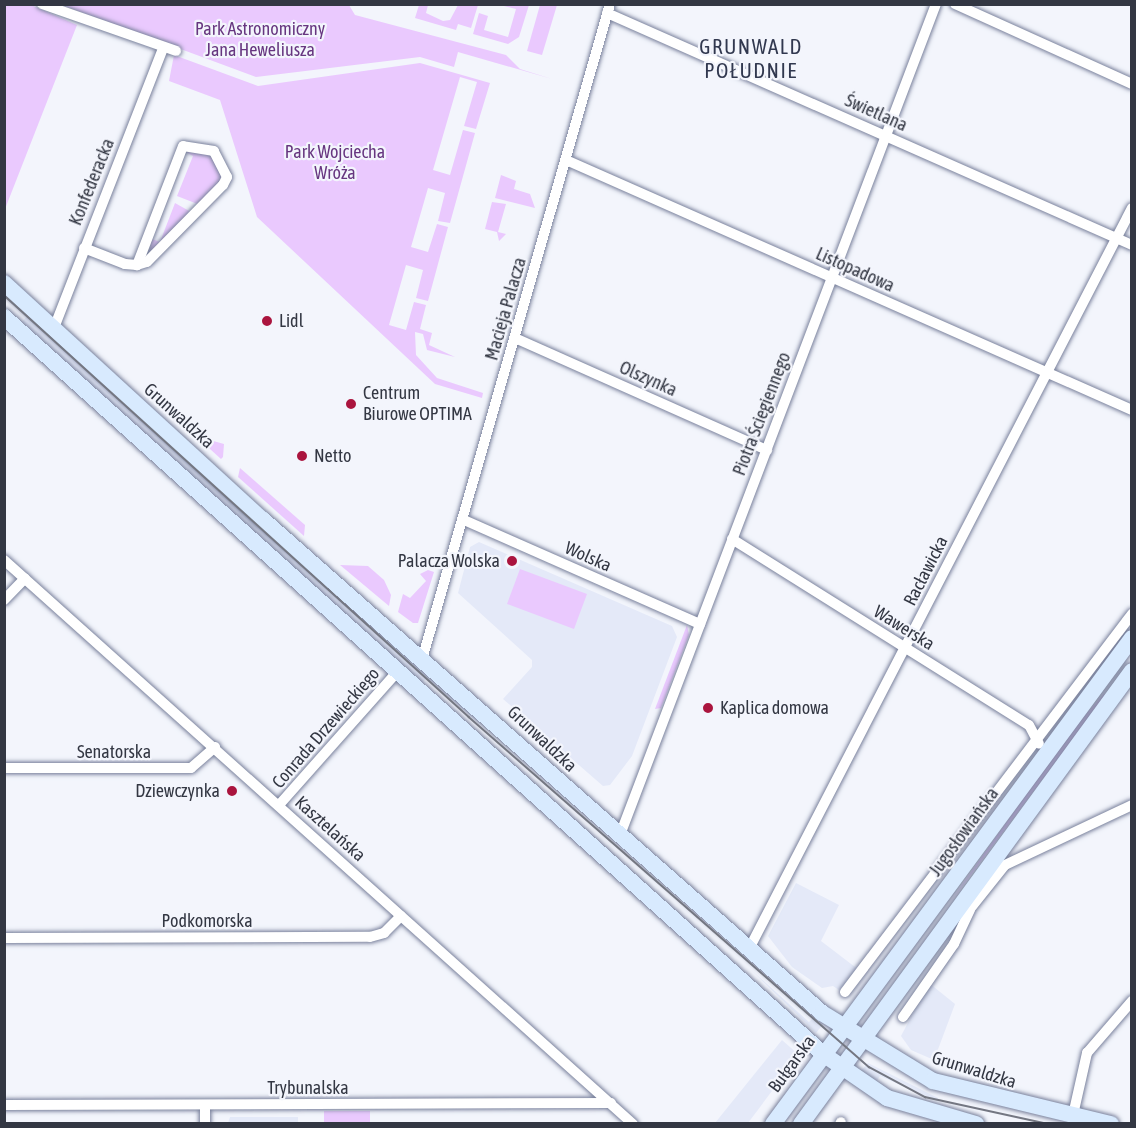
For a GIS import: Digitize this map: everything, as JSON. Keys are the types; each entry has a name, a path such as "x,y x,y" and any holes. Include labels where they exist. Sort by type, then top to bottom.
{"street":[{"path":"42,4 176,51"},
{"name":"Piotra Ściegiennego","path":"620,835 832,277 888,136 936,4"},
{"path":"955,4 1131,84"},
{"name":"Świetlana","path":"609,9 1131,245"},
{"name":"Macieja Palacza","path":"423,656 464,520 609,9"},
{"name":"Konfederacka","path":"54,328 163,48"},
{"path":"84,248 137,265 147,262 223,185 227,177 214,151 191,143 183,146 137,265"},
{"name":"Listopadowa","path":"566,160 1131,410"},
{"name":"Racławicka","path":"749,949 1131,208"},
{"name":"Grunwaldzka","path":"4,282 620,835 749,949 843,1027 944,1085 1112,1124"},
{"path":"26,302 6,319 823,1054 842,1069 896,1102 976,1124"},
{"name":"Olszynka","path":"515,338 766,450"},
{"name":"Wolska","path":"464,520 699,624"},
{"name":"Wawerska","path":"732,539 1029,725 1038,740 1043,758"},
{"name":"Kasztelańska","path":"4,560 633,1124"},
{"path":"4,600 25,578"},
{"path":"845,992 1055,718 1131,614"},
{"name":"Jugosłowiańska","path":"843,1027 1131,638"},
{"name":"Jugosłowiańska","path":"1116,659 1131,650"},
{"name":"Jugosłowiańska","path":"863,1040 1131,671"},
{"name":"Conrada Drzewieckiego","path":"279,806 397,672"},
{"name":"Senatorska","path":"4,768 192,768 215,747"},
{"path":"903,1017 954,944 970,909 1005,865 1131,806"},
{"name":"Podkomorska","path":"4,938 370,937 384,933 401,916"},
{"path":"1073,1115 1087,1053 1131,1001"},
{"name":"Bułgarska","path":"773,1124 843,1027"},
{"path":"801,1124 863,1040"},
{"name":"Trybunalska","path":"4,1105 611,1103"},
{"path":"205,1105 205,1124"}],"shaded area":[{"path":"28,315 492,733 426,679 422,683 22,322"},
{"path":"479,542 672,626 677,637 632,756 610,785 603,786 503,699 532,667 532,660 458,593 470,547"},
{"path":"796,883 839,905 821,941 859,970 842,992 833,986 822,988 792,967 768,936"},
{"path":"748,967 809,1022 816,1015 824,1023 816,1033"},
{"path":"929,983 955,1004 934,1060 911,1050 901,1036"},
{"path":"782,1040 799,1055 748,1123 715,1123"},
{"path":"868,1063 938,1098 937,1101 880,1076 874,1085 860,1072"},
{"path":"230,1117 298,1117 298,1123 228,1123"}],"green space":[{"path":"5,5 31,5 77,25 5,209"},
{"name":"Park Astronomiczny Jana Heweliusza","path":"62,5 349,5 355,15 506,55 520,69 552,79 458,52 454,67 420,57 256,77"},
{"path":"419,5 428,5 426,13 443,21 450,20 458,5 478,5 471,28 458,24 456,30 415,18"},
{"path":"500,5 529,5 519,37 508,44 473,34 479,13 488,16 484,30 508,37 516,9"},
{"path":"540,5 557,5 542,55 527,51"},
{"name":"Park Wojciecha Wróża","path":"174,55 258,86 420,63 490,83 476,129 464,126 477,82 460,77 433,170 450,175 463,130 475,133 450,223 438,221 445,193 428,188 411,247 428,252 437,224 448,227 428,301 416,298 423,270 406,265 389,325 406,330 414,302 426,305 420,329 432,333 429,345 455,357 427,350 423,334 415,332 416,355 437,378 483,393 482,398 435,384 257,217 220,100 169,81"},
{"path":"186,152 211,153 224,177 200,205 177,196 193,156"},
{"path":"501,175 516,181 514,189 530,194 535,208 495,198"},
{"path":"492,202 506,204 498,232 506,234 499,241 497,232 485,229"},
{"path":"175,203 191,212 148,256 152,239 160,242"},
{"path":"146,391 156,391 199,437 224,444 223,457 221,459"},
{"path":"240,468 305,525 304,536 238,477"},
{"path":"340,565 368,566 384,580 391,595 389,606"},
{"path":"520,569 587,594 574,629 507,604"},
{"path":"428,570 434,572 418,623 413,623 398,612 403,594 410,598 426,581 420,574"},
{"path":"687,625 689,635 661,708 655,709"},
{"path":"1104,694 1106,695 948,905 1070,732"},
{"path":"324,1111 370,1111 370,1123 324,1123"}],"tram line":[{"path":"4,295 469,717 869,1067 925,1097 1049,1124"}],"place":[{"name":"Lidl","path":"267,321"},
{"name":"Centrum Biurowe OPTIMA","path":"351,404"},
{"name":"Netto","path":"302,456"},
{"name":"Palacza Wolska","path":"512,561"},
{"name":"Kaplica domowa","path":"708,708"},
{"name":"Dziewczynka","path":"232,791"}],"district":[{"name":"GRUNWALD POŁUDNIE","path":"751,58"}]}
